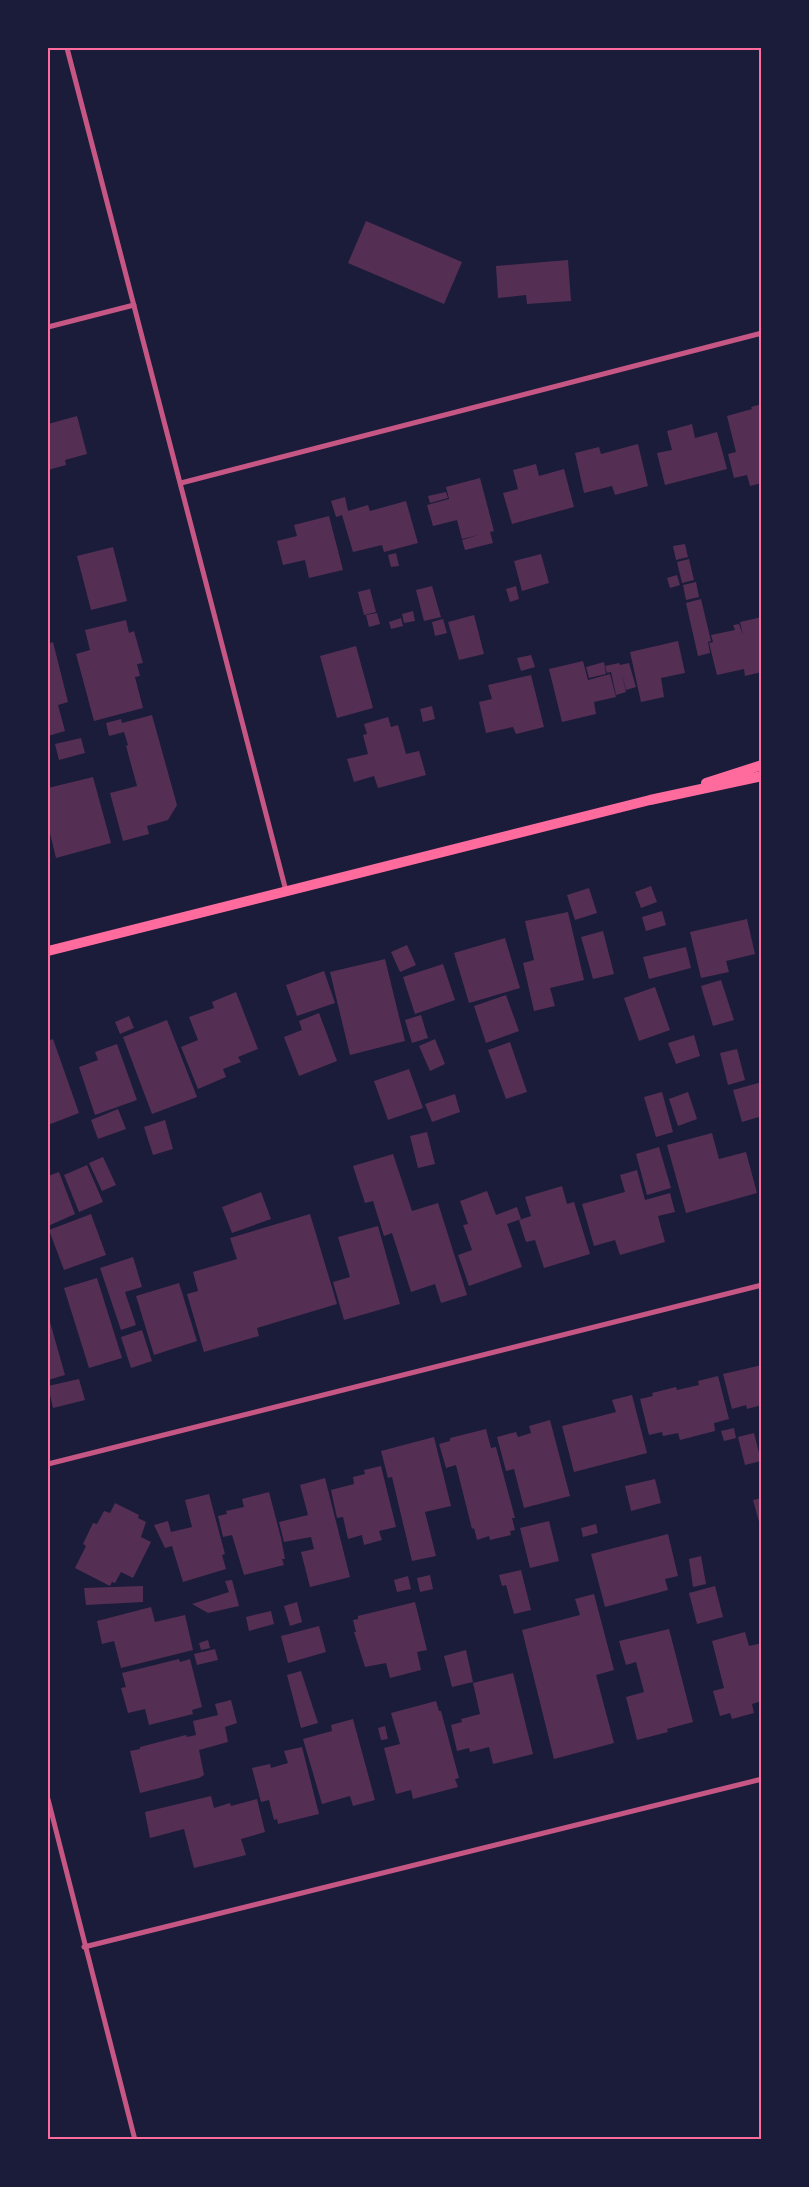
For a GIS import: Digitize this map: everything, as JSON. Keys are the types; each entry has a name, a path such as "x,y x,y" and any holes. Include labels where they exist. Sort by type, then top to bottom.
{"main road":[{"path":"650,800 762,765"},
{"path":"48,951 650,800 762,776"}],"street":[{"path":"67,48 286,892"},
{"path":"48,327 134,305"},
{"path":"181,483 762,333"},
{"path":"48,1464 762,1285"},
{"path":"84,1947 762,1779"},
{"path":"48,1798 134,2140"}],"building":[{"path":"366,221 462,262 444,304 348,263"},
{"path":"568,260 571,301 527,304 526,295 498,298 496,266"},
{"path":"762,404 762,483 750,486 747,475 734,478 728,454 736,452 727,416"},
{"path":"77,416 87,454 65,460 66,465 48,470 48,424"},
{"path":"692,424 695,438 717,432 727,469 665,485 657,453 672,450 667,431"},
{"path":"638,444 648,486 615,495 612,486 584,493 575,453 599,447 601,454"},
{"path":"536,464 539,476 564,469 574,507 512,524 503,493 518,489 513,470"},
{"path":"480,478 494,531 490,532 493,543 465,550 462,540 478,535 462,539 457,520 433,526 427,505 449,499 446,487"},
{"path":"446,492 448,498 430,503 428,496"},
{"path":"345,497 348,511 368,505 370,511 406,501 418,543 384,552 382,545 353,552 342,515 336,517 331,501"},
{"path":"329,516 343,570 309,578 305,560 283,565 277,541 297,536 294,525"},
{"path":"685,544 688,557 676,560 673,546"},
{"path":"113,547 127,601 91,610 77,556"},
{"path":"396,553 399,566 391,567 388,555"},
{"path":"541,554 549,583 522,591 514,561"},
{"path":"689,559 694,580 682,583 677,562"},
{"path":"677,575 680,585 670,588 667,578"},
{"path":"696,582 699,597 686,600 683,585"},
{"path":"432,586 441,617 424,621 416,590"},
{"path":"516,586 519,599 510,602 506,589"},
{"path":"370,589 376,612 364,615 358,592"},
{"path":"701,599 711,641 708,642 710,653 698,656 686,603"},
{"path":"413,611 415,621 404,623 402,614"},
{"path":"377,613 380,624 369,627 366,615"},
{"path":"474,615 484,654 459,660 448,622"},
{"path":"762,617 762,672 745,676 744,669 717,675 709,643 713,642 711,635 735,630 733,625 739,624 743,635 740,622"},
{"path":"401,618 403,626 391,629 389,622"},
{"path":"443,619 447,633 435,636 432,622"},
{"path":"126,620 129,633 134,631 143,663 137,664 140,676 135,677 143,708 94,721 76,654 90,650 85,630"},
{"path":"678,641 685,673 661,678 664,697 641,702 630,652"},
{"path":"53,642 68,702 58,705 65,731 48,736 48,644"},
{"path":"356,646 373,708 337,718 320,656"},
{"path":"531,655 535,667 521,671 517,658"},
{"path":"583,661 588,680 610,674 616,697 594,702 596,714 562,722 549,669"},
{"path":"604,662 606,674 589,678 586,667"},
{"path":"619,663 620,665 629,663 636,687 626,690 621,671 626,692 616,695 611,672 607,673 605,666"},
{"path":"531,675 544,727 516,734 513,727 486,733 479,702 492,699 488,685"},
{"path":"432,706 435,719 423,722 420,709"},
{"path":"152,715 177,805 168,820 147,826 149,834 123,841 110,793 137,786 124,732 109,736 106,723 121,719 122,723"},
{"path":"388,717 391,727 398,725 406,754 419,751 426,775 378,788 374,776 354,782 347,759 368,754 363,735 367,734 364,724"},
{"path":"81,738 85,753 59,760 55,744"},
{"path":"93,777 111,843 56,858 48,825 48,788"},
{"path":"651,886 657,902 641,908 635,892"},
{"path":"589,888 597,913 575,920 567,895"},
{"path":"662,911 666,925 646,931 642,917"},
{"path":"568,912 584,980 550,988 555,1006 534,1011 523,963 534,960 525,921"},
{"path":"747,919 755,954 726,961 729,972 701,978 690,932"},
{"path":"603,931 614,974 593,979 581,937"},
{"path":"505,938 520,988 469,1003 454,953"},
{"path":"407,945 416,965 400,972 391,952"},
{"path":"686,947 691,968 649,979 643,957"},
{"path":"385,959 405,1041 350,1055 330,972"},
{"path":"443,964 455,1000 415,1014 403,977"},
{"path":"324,971 335,1003 297,1016 286,985"},
{"path":"721,980 734,1020 713,1026 701,986"},
{"path":"655,987 670,1030 639,1041 624,998"},
{"path":"236,992 258,1049 238,1057 241,1062 223,1069 226,1077 198,1089 181,1047 198,1040 189,1017 214,1008 212,1002"},
{"path":"506,995 519,1031 486,1043 474,1006"},
{"path":"319,1013 337,1061 299,1076 284,1037 302,1030 299,1021"},
{"path":"421,1015 428,1038 412,1043 405,1020"},
{"path":"129,1016 134,1028 120,1034 115,1022"},
{"path":"167,1020 197,1097 152,1114 123,1037"},
{"path":"694,1035 700,1056 676,1064 668,1043"},
{"path":"53,1039 79,1113 48,1125 48,1041"},
{"path":"435,1039 445,1064 430,1071 419,1046"},
{"path":"510,1042 527,1092 506,1099 488,1050"},
{"path":"117,1044 137,1100 95,1115 79,1067 98,1060 95,1052"},
{"path":"737,1049 745,1080 728,1085 720,1053"},
{"path":"409,1069 423,1108 388,1120 374,1081"},
{"path":"762,1082 762,1116 742,1122 733,1090"},
{"path":"662,1092 673,1132 656,1137 644,1097"},
{"path":"688,1092 697,1119 678,1126 669,1099"},
{"path":"455,1094 460,1112 432,1122 425,1104"},
{"path":"118,1109 126,1129 98,1139 91,1120"},
{"path":"165,1120 173,1149 153,1155 144,1127"},
{"path":"427,1132 435,1164 418,1168 410,1136"},
{"path":"712,1133 719,1159 746,1152 757,1193 686,1213 667,1145"},
{"path":"659,1147 671,1188 647,1195 636,1154"},
{"path":"393,1154 412,1211 438,1203 467,1295 441,1303 435,1284 411,1292 392,1233 384,1236 373,1201 365,1203 353,1166"},
{"path":"103,1157 116,1185 102,1191 89,1163"},
{"path":"87,1165 103,1202 79,1212 64,1175"},
{"path":"637,1170 645,1200 670,1193 675,1212 658,1216 665,1242 620,1255 615,1240 594,1246 582,1204 625,1192 620,1175"},
{"path":"59,1172 75,1214 48,1226 48,1176"},
{"path":"562,1186 567,1204 574,1202 590,1254 544,1268 535,1240 526,1242 519,1220 531,1216 525,1197"},
{"path":"487,1191 496,1215 517,1207 521,1219 507,1224 522,1267 469,1286 458,1255 472,1250 463,1225 468,1224 460,1201"},
{"path":"261,1192 271,1219 232,1233 222,1207"},
{"path":"91,1214 106,1255 64,1270 49,1230"},
{"path":"310,1214 337,1304 257,1328 259,1336 204,1352 187,1294 198,1291 193,1272 237,1259 230,1238"},
{"path":"378,1226 400,1304 344,1320 333,1282 350,1277 338,1237"},
{"path":"133,1257 142,1287 125,1292 136,1325 121,1330 100,1268"},
{"path":"97,1278 122,1358 89,1368 64,1288"},
{"path":"179,1283 197,1341 154,1355 136,1296"},
{"path":"48,1315 65,1375 48,1380"},
{"path":"142,1330 152,1361 131,1368 121,1337"},
{"path":"762,1365 762,1405 747,1409 746,1405 732,1409 723,1374"},
{"path":"718,1376 729,1419 714,1423 715,1431 680,1440 678,1433 663,1436 662,1432 649,1435 640,1399 653,1396 652,1393 676,1387 677,1390 699,1385 698,1381"},
{"path":"79,1379 85,1400 53,1408 48,1386"},
{"path":"632,1395 647,1453 574,1472 562,1426 616,1412 612,1400"},
{"path":"550,1420 570,1496 524,1508 514,1469 506,1471 497,1437 516,1432 518,1437 531,1433 529,1426"},
{"path":"734,1428 736,1438 724,1441 721,1431"},
{"path":"486,1429 491,1448 496,1447 515,1518 512,1518 515,1530 510,1531 511,1535 490,1540 489,1536 477,1540 474,1528 472,1529 456,1465 446,1468 439,1444 450,1441 450,1438"},
{"path":"754,1433 761,1461 745,1465 738,1437"},
{"path":"434,1437 451,1506 425,1512 436,1556 412,1561 392,1477 388,1478 381,1451"},
{"path":"381,1466 396,1527 379,1531 382,1540 364,1545 362,1535 348,1539 343,1517 337,1518 331,1490 354,1484 353,1477 365,1474 364,1470"},
{"path":"325,1478 350,1577 310,1587 301,1552 314,1549 311,1537 284,1542 279,1522 308,1515 300,1485"},
{"path":"655,1479 661,1503 631,1511 625,1486"},
{"path":"269,1492 281,1538 285,1559 282,1559 284,1565 244,1575 232,1535 223,1537 218,1516 227,1514 226,1511 244,1507 242,1499"},
{"path":"209,1494 225,1554 222,1555 226,1569 183,1582 172,1546 165,1548 154,1525 168,1521 171,1532 192,1527 185,1500"},
{"path":"762,1498 762,1529 761,1529 753,1500"},
{"path":"115,1503 139,1515 138,1518 146,1522 141,1537 151,1542 133,1578 121,1572 115,1583 112,1582 110,1586 75,1568 86,1546 83,1544 93,1523 97,1524 104,1511 110,1513"},
{"path":"549,1521 559,1561 530,1568 520,1528"},
{"path":"596,1524 598,1533 583,1537 581,1528"},
{"path":"668,1534 678,1576 665,1579 668,1590 605,1607 591,1554"},
{"path":"701,1556 706,1584 693,1587 689,1559"},
{"path":"521,1570 531,1610 514,1614 506,1585 502,1586 499,1575"},
{"path":"430,1575 433,1589 420,1592 417,1578"},
{"path":"408,1576 411,1589 397,1592 394,1580"},
{"path":"232,1580 239,1606 208,1613 192,1604 229,1592 225,1581"},
{"path":"143,1586 143,1602 86,1605 84,1588"},
{"path":"715,1586 723,1617 697,1624 689,1593"},
{"path":"594,1594 614,1670 596,1675 614,1743 554,1759 522,1630 580,1615 575,1599"},
{"path":"297,1602 302,1622 290,1626 284,1606"},
{"path":"415,1602 427,1650 417,1652 421,1670 390,1678 386,1663 365,1667 354,1632 356,1632 353,1620 358,1619 358,1616"},
{"path":"151,1607 155,1622 185,1615 193,1650 121,1668 114,1641 102,1644 97,1621"},
{"path":"271,1611 274,1624 249,1631 246,1617"},
{"path":"319,1626 326,1652 288,1663 281,1636"},
{"path":"669,1629 693,1722 667,1729 668,1732 637,1740 626,1697 644,1692 636,1662 626,1665 619,1641"},
{"path":"745,1632 749,1646 762,1643 762,1701 752,1704 754,1713 732,1719 730,1713 720,1716 713,1691 724,1688 712,1641"},
{"path":"208,1640 210,1648 201,1650 199,1643"},
{"path":"215,1649 218,1660 197,1665 194,1654"},
{"path":"466,1650 473,1682 452,1687 444,1656"},
{"path":"179,1659 180,1662 190,1659 202,1707 192,1710 193,1714 149,1725 145,1709 128,1713 121,1688 126,1687 122,1673"},
{"path":"301,1671 318,1723 301,1728 287,1675"},
{"path":"513,1673 533,1754 493,1764 489,1747 470,1752 469,1748 457,1751 451,1725 462,1722 461,1719 480,1714 473,1683"},
{"path":"231,1700 237,1723 225,1727 228,1742 199,1750 204,1775 199,1778 140,1793 130,1751 186,1735 187,1737 196,1735 193,1721 218,1715 215,1704"},
{"path":"436,1701 439,1711 441,1711 459,1778 455,1779 458,1787 413,1799 411,1790 396,1794 384,1748 400,1744 391,1713"},
{"path":"353,1719 375,1800 353,1806 350,1796 322,1804 303,1739 332,1731 331,1725"},
{"path":"385,1726 388,1739 381,1740 378,1728"},
{"path":"302,1747 319,1814 278,1824 277,1819 274,1820 269,1800 261,1802 252,1768 270,1764 271,1768 288,1763 284,1751"},
{"path":"211,1796 214,1808 230,1803 231,1806 257,1799 265,1832 241,1839 246,1855 194,1868 184,1829 150,1838 145,1812"}]}
